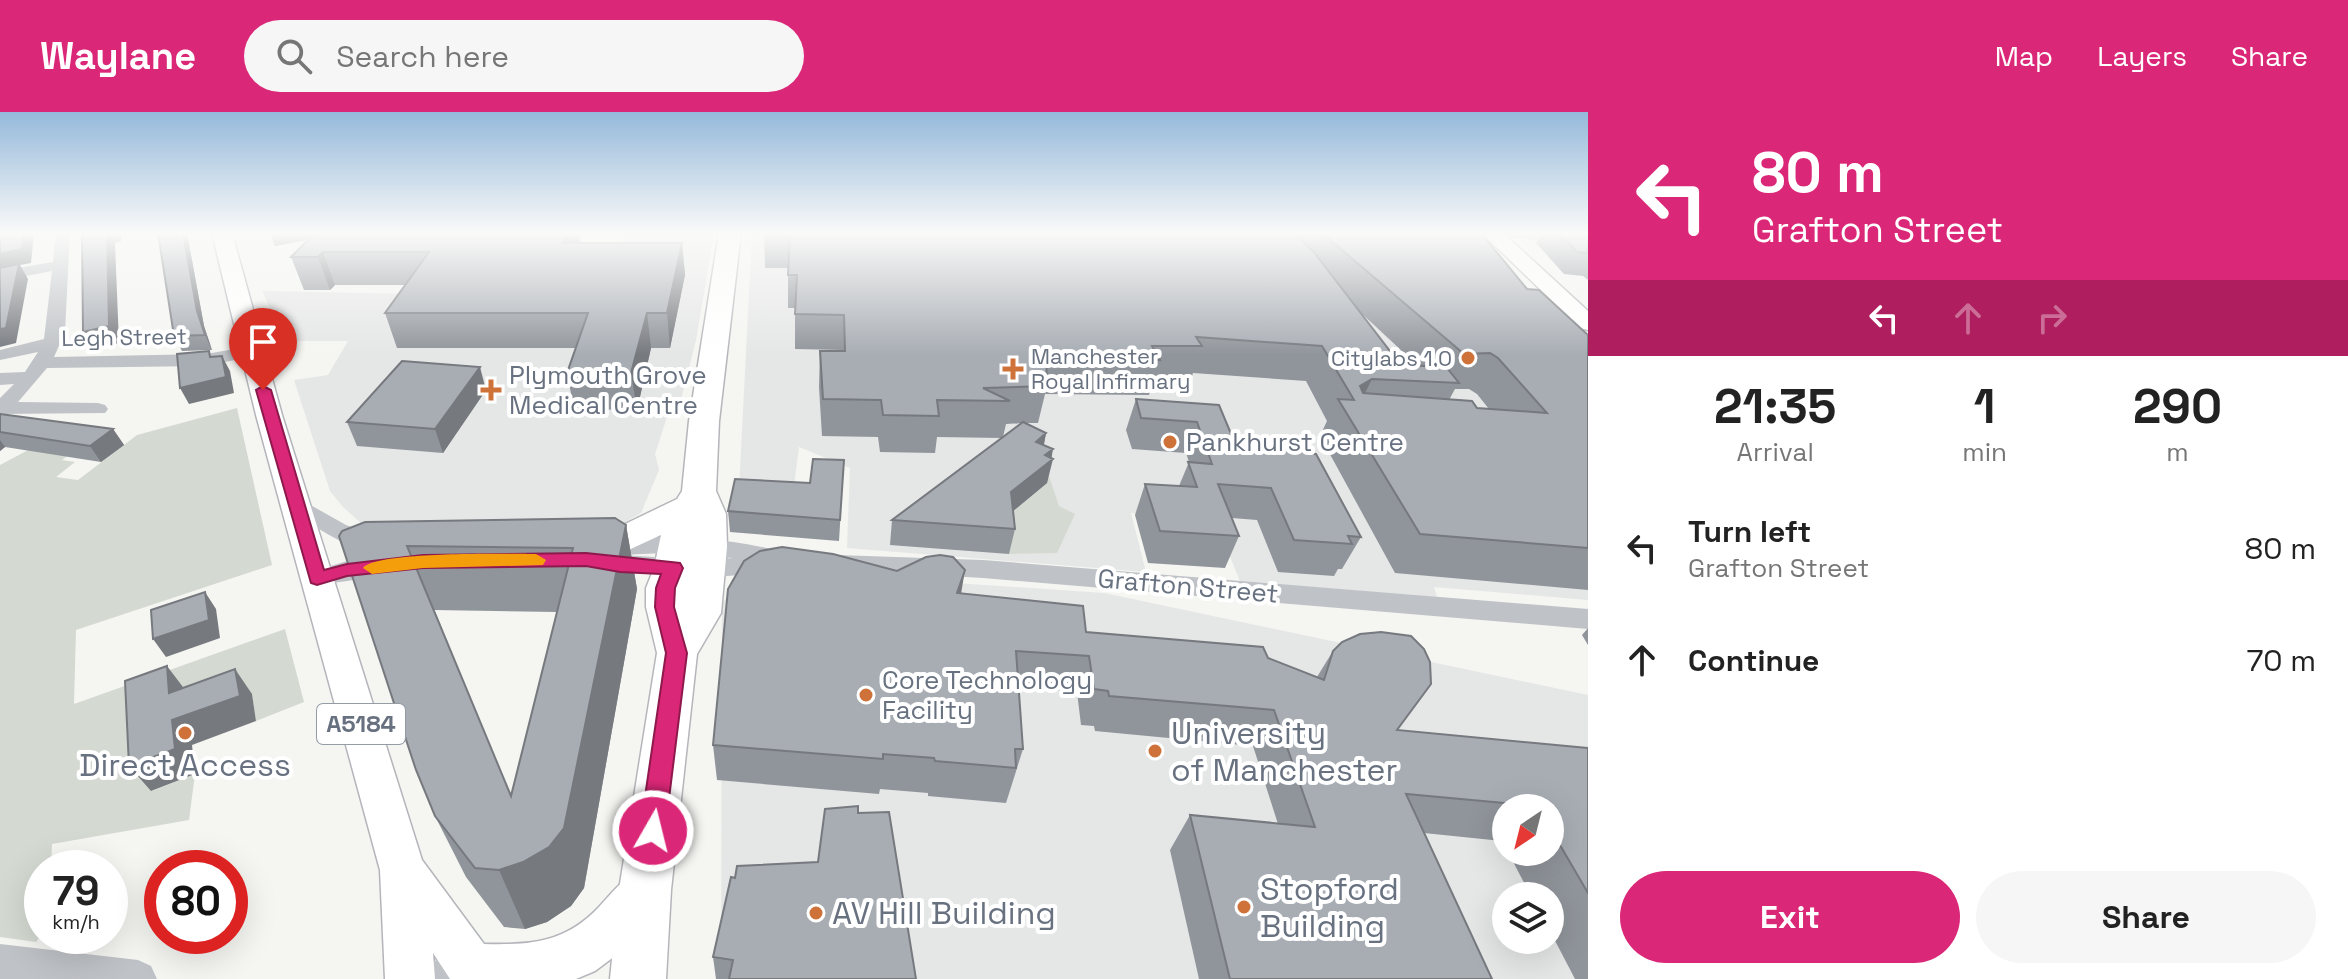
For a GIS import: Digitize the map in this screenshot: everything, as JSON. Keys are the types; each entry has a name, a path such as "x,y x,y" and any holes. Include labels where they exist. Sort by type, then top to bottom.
{"highway":[{"path":"693,499 724,273"},
{"path":"588,556 693,499"},
{"path":"638,979 645,890 677,653 701,613 691,558 709,514 693,499"}],"main road":[{"name":"A5184","path":"232,273 317,579 403,870"},
{"path":"1535,273 1588,323"},
{"path":"403,870 460,975 556,963 593,944 645,890"},
{"path":"403,870 410,979"}],"street":[{"path":"0,408 24,387 28,378 43,363 52,343 56,332 60,273"},
{"path":"0,355 52,343"},
{"name":"Legh Street","path":"43,363 206,360 252,351"},
{"path":"0,379 28,378"},
{"path":"0,408 98,409"},
{"path":"298,505 338,530 405,559 317,579"},
{"name":"Grafton Street","path":"588,556 620,566 691,558 983,569 1588,619"},
{"path":"0,962 138,979"}],"shaded area":[{"name":"Plymouth Grove Medical Centre","path":"552,273 707,273 696,340 681,400 667,417 655,454 659,470 641,513 606,533 362,524 343,507 330,491 294,380 328,375 348,341 289,341 283,337 262,291 418,294"},
{"path":"750,273 1485,273 1588,449 1588,600 1434,587 1437,597 1240,581 1215,520 1131,513 1146,572 847,548 850,468 799,447 793,493 739,490"},
{"path":"237,408 272,565 76,630 74,704 285,629 304,702 256,721 252,695 188,718 152,791 195,774 189,820 52,844 52,850 24,850 24,940 0,937 0,465 32,448 70,454 62,460 75,462 56,477 78,480 137,435"},
{"path":"1048,473 1059,506 1075,514 1057,553 1009,554 1006,517 1046,484"},
{"name":"University of Manchester","path":"758,575 850,576 1104,593 1588,695 1588,979 721,979 722,602"}],"building":[{"path":"0,273 17,273 6,328 0,329"},
{"path":"82,273 108,273 109,326 83,332"},
{"path":"164,273 190,273 205,335 174,336"},
{"path":"414,273 675,273 667,313 647,313 631,373 567,373 588,313 385,313"},
{"path":"1330,273 1400,364 1447,368 1459,383 1372,379 1360,386 1363,393 1472,401 1477,408 1547,413 1498,358 1490,353 1464,354 1369,273 1514,273 1527,289 1539,290 1588,335 1588,548 1420,534 1338,399 1354,400 1322,346 1196,337 1202,346 1152,346 1160,360 1047,358 1046,386 983,388 1010,401 937,400 939,416 883,415 881,400 823,399 820,351 845,351 844,315 795,314 797,275 788,275"},
{"path":"209,351 210,357 222,356 226,377 180,388 177,354"},
{"path":"402,361 480,367 435,429 347,422"},
{"path":"1136,399 1219,405 1234,441 1301,445 1305,453 1316,454 1361,537 1348,536 1352,544 1294,540 1271,488 1218,484 1239,536 1160,531 1145,484 1197,487 1188,462 1212,464 1197,422 1141,418"},
{"path":"0,414 113,429 90,446 0,432"},
{"path":"1023,422 1046,433 1036,442 1053,449 1045,455 1053,459 1011,492 1015,529 892,520"},
{"path":"813,459 844,460 840,520 728,511 735,479 810,483"},
{"path":"615,518 626,525 564,828 549,847 523,862 499,870 475,868 435,816 416,770 339,536 342,531 365,522","holes":["407,546 573,548 511,796"]},
{"path":"782,547 833,554 897,571 926,557 953,557 965,570 957,593 1083,606 1086,632 1263,647 1268,658 1324,680 1333,651 1342,642 1360,634 1381,632 1411,636 1424,649 1430,662 1431,684 1397,730 1588,748 1588,893 1564,852 1564,794 1492,794 1492,802 1406,794 1492,979 1230,979 1190,815 1315,827 1274,710 1109,696 1108,691 1094,689 1089,656 1016,651 1023,749 1015,749 1016,768 883,754 883,759 713,745 728,589 744,561 760,551"},
{"path":"205,592 209,620 153,639 151,610"},
{"path":"167,666 169,693 235,669 240,696 172,720 175,749 129,766 125,681"},
{"name":"AV Hill Building","path":"858,806 858,813 889,812 916,979 729,979 733,960 713,957 731,877 735,878 737,866 818,862 825,809"}],"slow traffic":[{"path":"372,568 423,562 536,560"}],"place":[{"name":"Citylabs 1.0","path":"1468,358"},
{"name":"Manchester Royal Infirmary","path":"1013,369"},
{"name":"Plymouth Grove Medical Centre","path":"491,390"},
{"name":"Pankhurst Centre","path":"1170,442"},
{"name":"Core Technology Facility","path":"866,695"},
{"name":"Direct Access","path":"185,733"},
{"name":"University of Manchester","path":"1155,751"},
{"name":"Stopford Building","path":"1244,907"},
{"name":"AV Hill Building","path":"816,913"}],"route":[{"path":"263,390 317,579 347,570 423,562 586,559 620,566 673,568 665,588 665,607 677,653 653,831"}]}
